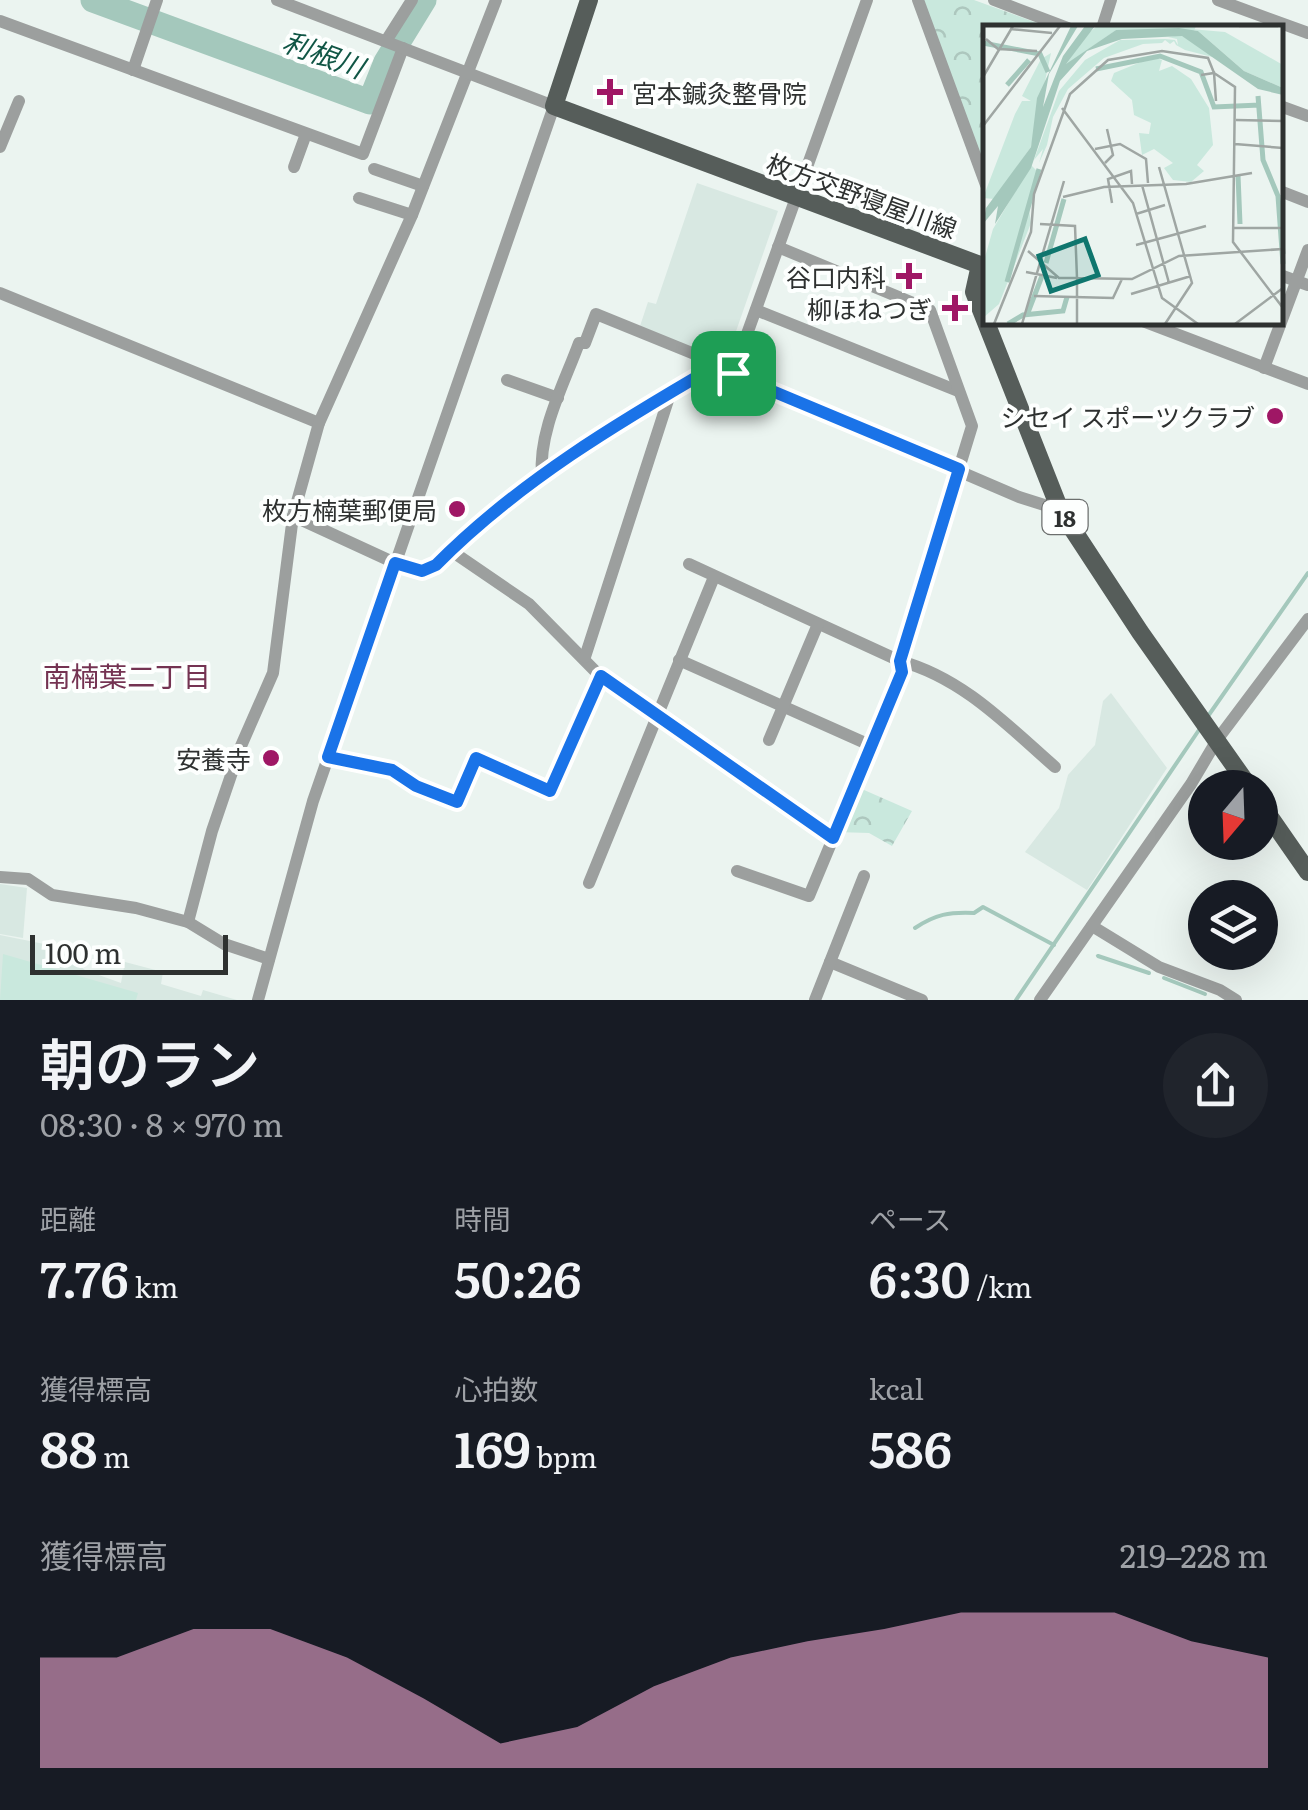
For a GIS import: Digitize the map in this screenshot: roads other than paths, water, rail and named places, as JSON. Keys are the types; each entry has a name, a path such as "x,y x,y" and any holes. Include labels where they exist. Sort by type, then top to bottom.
{"main road":[{"path":"554,106 590,0"},
{"name":"枚方交野寝屋川線","path":"554,106 983,266 974,292 983,315"},
{"name":"枚方交野寝屋川線","path":"987,325 1060,510 1238,770"},
{"path":"1278,829 1308,872"}],"street":[{"path":"133,70 157,0"},
{"path":"258,1000 293,866 328,757 554,106 277,0"},
{"path":"386,42 412,0"},
{"path":"188,922 222,801 272,673 293,516 319,422 412,214 496,0"},
{"path":"733,373 867,0"},
{"path":"918,0 983,177"},
{"path":"994,0 1060,25"},
{"path":"1103,25 1112,0"},
{"path":"1218,0 1308,33"},
{"path":"0,20 362,154 403,48"},
{"path":"0,146 19,101"},
{"path":"1283,107 1308,116"},
{"path":"294,168 306,134"},
{"path":"374,169 423,186"},
{"path":"1283,193 1308,202"},
{"path":"360,198 412,214"},
{"path":"737,871 809,896 902,672 900,661 972,426 930,310 778,247"},
{"path":"1264,368 1302,283 1308,250"},
{"path":"0,293 319,422"},
{"path":"756,310 958,390"},
{"path":"542,476 540,456 558,398 579,343 586,343 596,314 1019,497 1060,510"},
{"path":"1153,325 1308,384"},
{"path":"293,516 395,563 422,571 436,565 542,476 626,418 719,364"},
{"path":"507,380 558,398"},
{"path":"584,657 672,392"},
{"path":"450,550 529,604 601,676 833,838"},
{"path":"689,564 900,661 926,668 1010,725 1056,768"},
{"path":"589,883 714,577"},
{"path":"1040,1000 1191,784 1217,740 1308,620"},
{"path":"769,740 818,624"},
{"path":"679,660 872,746"},
{"path":"328,757 392,770 416,786 457,802 476,758 550,791 601,676"},
{"path":"815,1000 864,876"},
{"path":"0,877 28,879 52,894 136,908 188,922 224,944 270,959"},
{"path":"1092,926 1159,968 1220,990 1236,1000"},
{"path":"830,962 922,1000"}],"waterway":[{"name":"利根川","path":"93,0 370,102 386,62 424,0"},
{"path":"1206,719 1308,573"},
{"path":"1016,1000 1201,727"},
{"path":"915,928 936,917 974,913 983,907 1054,945"},
{"path":"1098,956 1149,973"},
{"path":"1164,978 1205,994"}],"place":[{"name":"宮本鍼灸整骨院","path":"610,92"},
{"name":"谷口内科","path":"909,276"},
{"name":"柳ほねつぎ","path":"955,308"},
{"name":"シセイ スポーツクラブ","path":"1275,416"},
{"name":"枚方楠葉郵便局","path":"457,509"},
{"name":"安養寺","path":"271,758"}],"district":[{"name":"南楠葉二丁目","path":"127,675"}]}
